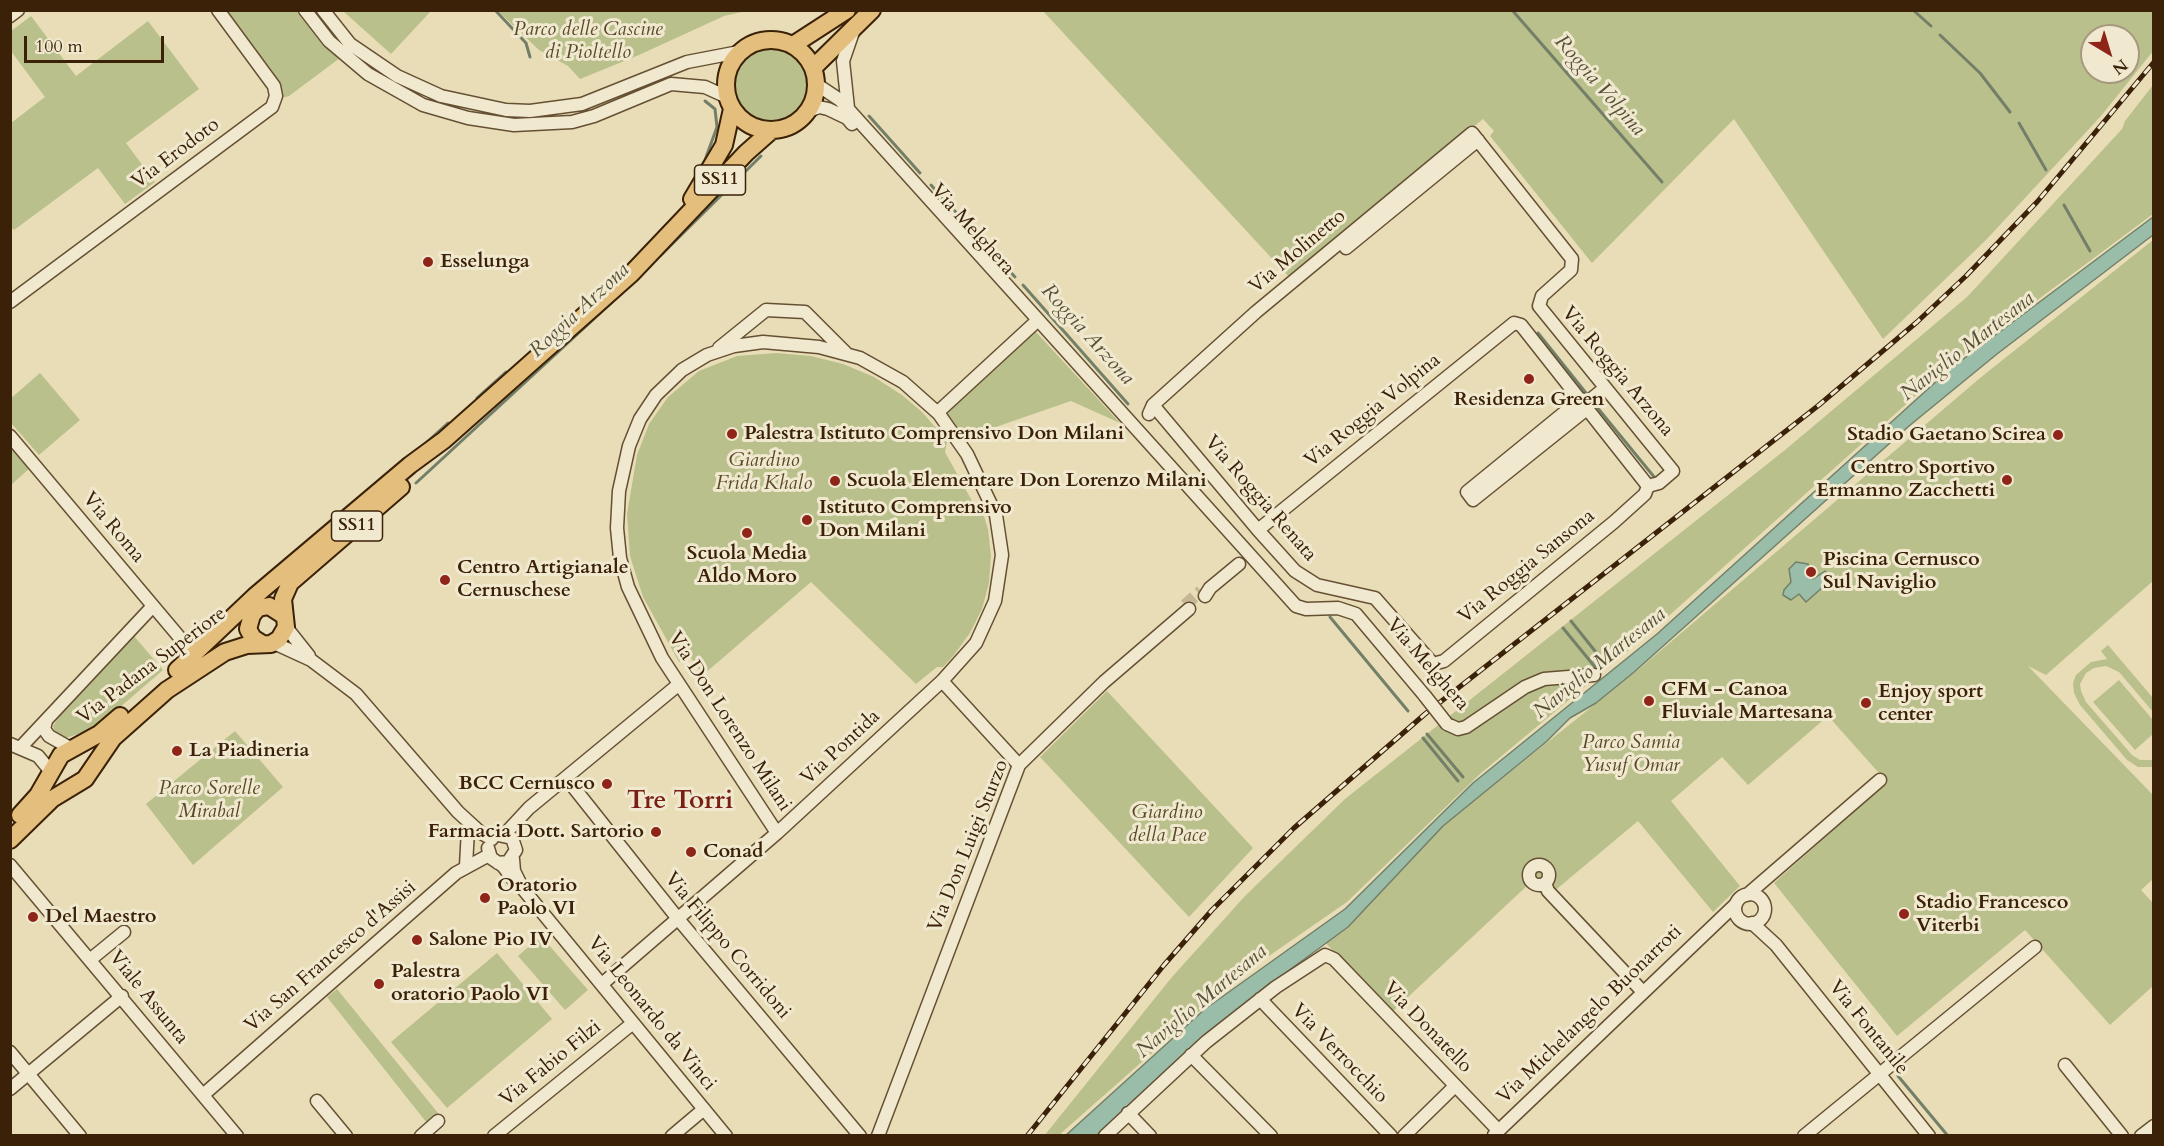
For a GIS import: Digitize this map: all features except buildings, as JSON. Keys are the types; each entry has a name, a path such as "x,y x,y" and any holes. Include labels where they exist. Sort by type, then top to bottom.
{"main road":[{"path":"793,45 847,10"},
{"path":"814,76 872,10"},
{"path":"739,52 753,43 767,40 793,45 805,55 814,76 814,97 808,111"},
{"name":"SS11","path":"670,233 717,161 726,139 729,103 727,73 739,52"},
{"path":"729,103 749,125 772,130"},
{"name":"SS11","path":"268,643 282,637 283,596 290,582 398,489 444,440 632,274 746,153 772,130 792,125 808,111"},
{"name":"Via Padana Superiore","path":"74,747 105,729 177,670 256,612 308,552 410,465 444,440"},
{"name":"SS11","path":"177,670 255,597 308,552"},
{"path":"256,612 273,607 284,621"},
{"name":"Via Padana Superiore","path":"256,612 250,632 268,643"},
{"name":"Via Padana Superiore","path":"93,763 116,734 170,688 220,654 268,643"},
{"name":"SS11","path":"11,837 52,773 55,762 74,747"},
{"path":"74,747 89,752 93,763"},
{"name":"SS11","path":"11,837 46,804 68,787 85,779 93,763"},
{"path":"52,773 62,785 68,787"}],"street":[{"path":"10,16 18,10"},
{"name":"Via Erodoto","path":"10,302 272,107 276,96 274,86 218,10"},
{"path":"305,10 328,41 368,74 423,105 468,118 514,125 572,122 594,116 670,84 705,87 729,103"},
{"path":"323,10 350,44 397,76 447,98 506,110 530,111 582,104 687,62 739,52"},
{"name":"Via Melghera","path":"852,115 845,101 843,61 846,46 857,25"},
{"name":"Via Melghera","path":"814,76 840,100 1036,322"},
{"name":"Via Melghera","path":"808,111 819,107 847,118 1133,428 1223,531 1249,552 1296,606 1306,609 1341,609 1358,616 1447,724 1458,729 1466,727 1526,687 1544,679 1594,675"},
{"name":"Via Molinetto","path":"1133,428 1256,312 1475,137 1572,259 1570,271"},
{"name":"Via Roggia Arzona","path":"1570,271 1542,296 1539,306 1673,471"},
{"name":"Via Don Lorenzo Milani","path":"777,833 678,685 628,587 619,550 617,506 629,446 643,412 676,374 714,352 766,310 805,312 846,354"},
{"path":"938,412 1036,322"},
{"name":"Via Roggia Volpina","path":"1258,530 1514,323 1521,325 1585,404"},
{"name":"Via Don Lorenzo Milani","path":"714,352 741,344 770,341 819,346 846,354 897,378 938,412 964,448 988,493 999,526 1002,555 998,590 987,622 969,652 942,681"},
{"path":"1585,404 1467,492 1473,500 1605,388"},
{"path":"1585,404 1647,490"},
{"name":"Via Roggia Renata","path":"1154,410 1258,530 1305,579 1321,586 1371,597 1382,603 1432,663"},
{"name":"Via Roma","path":"10,436 186,645"},
{"name":"Via Roggia Sansona","path":"1432,663 1440,664 1444,661 1647,490 1673,471"},
{"path":"1205,592 1239,564"},
{"path":"52,773 38,756 15,746 46,721 153,606"},
{"name":"Via Don Luigi Sturzo","path":"878,1136 1019,765 1104,682 1187,607"},
{"name":"Via Leonardo da Vinci","path":"284,621 311,660"},
{"name":"Via Leonardo da Vinci","path":"268,643 311,660 360,698 458,812 481,833 504,838"},
{"path":"942,681 1019,765"},
{"name":"Via Pontida","path":"602,984 679,920 777,833 942,681"},
{"path":"492,856 529,808 678,685"},
{"path":"46,721 44,729 49,736 74,747"},
{"name":"Via Filippo Corridoni","path":"567,778 679,920 860,1136"},
{"path":"1768,877 1761,899 1765,909 1757,920 1746,923 1737,910 1747,894 1880,780"},
{"name":"Via Leonardo da Vinci","path":"458,812 468,829 523,889 726,1136"},
{"path":"466,866 468,829"},
{"path":"504,838 516,850 513,859"},
{"name":"Via San Francesco d'Assisi","path":"203,1095 466,866 492,856 513,859"},
{"name":"Via Leonardo da Vinci","path":"513,859 514,871 523,889"},
{"name":"Viale Assunta","path":"10,865 122,996 236,1135"},
{"path":"10,882 27,886"},
{"path":"1545,883 1548,891 1643,992"},
{"path":"1747,894 1761,899"},
{"name":"Via Michelangelo Buonarroti","path":"1495,1133 1715,923 1737,910"},
{"name":"Via Fontanile","path":"1757,920 1929,1136"},
{"path":"91,959 124,932"},
{"path":"1804,1136 2035,947"},
{"name":"Via Donatello","path":"1260,999 1319,957 1327,955 1334,958 1455,1086 1495,1133"},
{"path":"10,1089 122,996"},
{"path":"1105,1136 1191,1055 1260,999"},
{"name":"Via Verrocchio","path":"1260,999 1391,1136"},
{"name":"Via Fabio Filzi","path":"494,1136 633,1023"},
{"path":"10,1052 80,1136"},
{"path":"1191,1055 1271,1136"},
{"path":"2065,1065 2122,1136"},
{"path":"1404,1136 1455,1086"},
{"path":"317,1101 346,1136"},
{"path":"672,1136 704,1109"},
{"path":"1128,1113 1150,1136"},
{"path":"421,1136 438,1121"},
{"path":"2141,1136 2154,1126"}],"green space":[{"path":"2153,10 2154,50 2140,67 2140,24 2080,24 2080,84 2127,84 2101,116 1986,240 1883,339 1734,119 1592,263 1490,136 1494,131 1483,119 1290,278 1043,11"},
{"path":"227,11 298,11 320,39 340,58 289,96 282,98 277,78"},
{"path":"343,11 431,11 391,54"},
{"name":"Parco delle Cascine di Pioltello","path":"498,11 746,11 724,16 580,79 568,66 539,50"},
{"path":"31,16 76,76 148,21 199,89 126,143 155,182 125,204 98,168 14,230 10,226 11,123 45,97 11,51 11,31"},
{"path":"778,48 797,58 805,70 807,84 805,98 797,110 785,118 764,120 745,110 737,98 735,77 745,58 757,50"},
{"path":"2153,85 2153,214 1950,365 1654,629 1480,774 1347,902 1237,978 1059,1135 1044,1136 1172,977 1245,896 1345,799 1785,450 1967,297 2122,129 2125,121"},
{"name":"Parco Samia Yusuf Omar","path":"2153,240 2153,581 2046,675 2028,666 2153,795 2153,879 2141,890 2153,903 2153,986 2110,1025 2025,930 1897,1036 1774,883 1887,782 1828,716 1748,785 1722,757 1671,801 1740,886 1713,912 1638,821 1546,898 1530,883 1391,1013 1322,939 1444,825 1639,669 1980,378"},
{"path":"1035,331 1120,423 1071,401 961,439 942,415"},
{"name":"Giardino Frida Khalo","path":"776,353 811,356 843,364 874,377 902,395 922,412 944,437 947,442 945,452 972,501 980,503 988,529 991,556 989,583 982,609 970,633 954,655 943,667 937,667 916,684 811,582 703,675 691,658 679,662 643,597 630,556 627,514 637,455 649,424 668,397 699,371 737,356"},
{"path":"40,373 80,420 39,455 11,423 10,399"},
{"path":"10,446 30,468 11,485 10,485"},
{"path":"134,636 163,670 96,728 63,739 55,733 53,726 59,717"},
{"path":"2108,645 2153,698 2153,712 2119,672 2106,666 2094,668 2086,673 2080,684 2081,691 2086,702 2132,755 2140,760 2153,760 2153,767 2138,767 2127,760 2080,705 2074,693 2073,683 2076,675 2091,662 2107,659 2101,651"},
{"path":"2119,680 2153,720 2153,734 2135,750 2093,702"},
{"name":"Giardino della Pace","path":"1107,691 1253,848 1189,917 1040,757"},
{"name":"Parco Sorelle Mirabal","path":"235,731 283,787 193,865 146,804"},
{"path":"541,936 588,990 565,1010 518,956"},
{"path":"497,953 552,1019 447,1108 391,1042"},
{"path":"337,989 438,1113 427,1123 327,997"}],"shaded area":[{"path":"2153,217 2153,235 1997,354 1909,426 1633,673 1596,703 1570,718 1546,742 1443,826 1348,927 1265,988 1175,1062 1097,1135 1065,1136 1205,1009 1345,909 1473,783 1657,634 1950,369"},
{"path":"1796,562 1808,564 1813,579 1825,571 1832,579 1806,602 1799,594 1791,600 1783,595 1791,582 1789,569"}],"waterway":[{"path":"495,10 526,43 530,57"},
{"name":"Roggia Volpina","path":"1512,10 1662,182"},
{"path":"1913,10 1931,26"},
{"path":"1940,35 1980,73 2010,112"},
{"path":"697,173 705,160 717,127 715,109 705,101"},
{"name":"Roggia Arzona","path":"869,116 920,173"},
{"path":"2019,123 2046,170"},
{"name":"Roggia Arzona","path":"661,255 761,156"},
{"name":"Roggia Arzona","path":"931,185 1015,277"},
{"path":"2064,205 2090,251"},
{"name":"Roggia Arzona","path":"1023,285 1128,404"},
{"name":"Roggia Arzona","path":"416,483 622,293"},
{"name":"Roggia Volpina","path":"1538,333 1586,393"},
{"path":"477,398 506,372"},
{"name":"Roggia Volpina","path":"1596,406 1655,478"},
{"path":"427,442 448,423"},
{"name":"Roggia Arzona","path":"1330,617 1408,711"},
{"name":"Roggia Volpina","path":"1571,621 1603,661"},
{"name":"Naviglio Martesana","path":"1563,628 1595,667"},
{"name":"Roggia Arzona","path":"1427,734 1463,777"},
{"path":"1423,738 1458,781"},
{"path":"1898,1076 1948,1136"}],"tunnel":[{"path":"1185,605 1201,591"}],"railway":[{"path":"1027,1136 1164,965 1212,910 1294,828 1425,714 1819,405 1917,322 1966,276 2037,202 2154,62"}],"place":[{"name":"Esselunga","path":"428,262"},
{"name":"Residenza Green","path":"1529,379"},
{"name":"Palestra Istituto Comprensivo Don Milani","path":"732,434"},
{"name":"Stadio Gaetano Scirea","path":"2058,435"},
{"name":"Centro Sportivo Ermanno Zacchetti","path":"2007,480"},
{"name":"Scuola Elementare Don Lorenzo Milani","path":"835,481"},
{"name":"Istituto Comprensivo Don Milani","path":"807,520"},
{"name":"Scuola Media Aldo Moro","path":"747,533"},
{"name":"Piscina Cernusco Sul Naviglio","path":"1811,572"},
{"name":"Centro Artigianale Cernuschese","path":"445,580"},
{"name":"CFM - Canoa Fluviale Martesana","path":"1649,701"},
{"name":"Enjoy sport center","path":"1866,703"},
{"name":"La Piadineria","path":"177,751"},
{"name":"BCC Cernusco","path":"607,784"},
{"name":"Farmacia Dott. Sartorio","path":"656,832"},
{"name":"Conad","path":"691,852"},
{"name":"Oratorio Paolo VI","path":"485,898"},
{"name":"Stadio Francesco Viterbi","path":"1904,914"},
{"name":"Del Maestro","path":"33,917"},
{"name":"Salone Pio IV","path":"417,940"},
{"name":"Palestra oratorio Paolo VI","path":"379,984"}],"district":[{"name":"Tre Torri","path":"680,802"}]}
